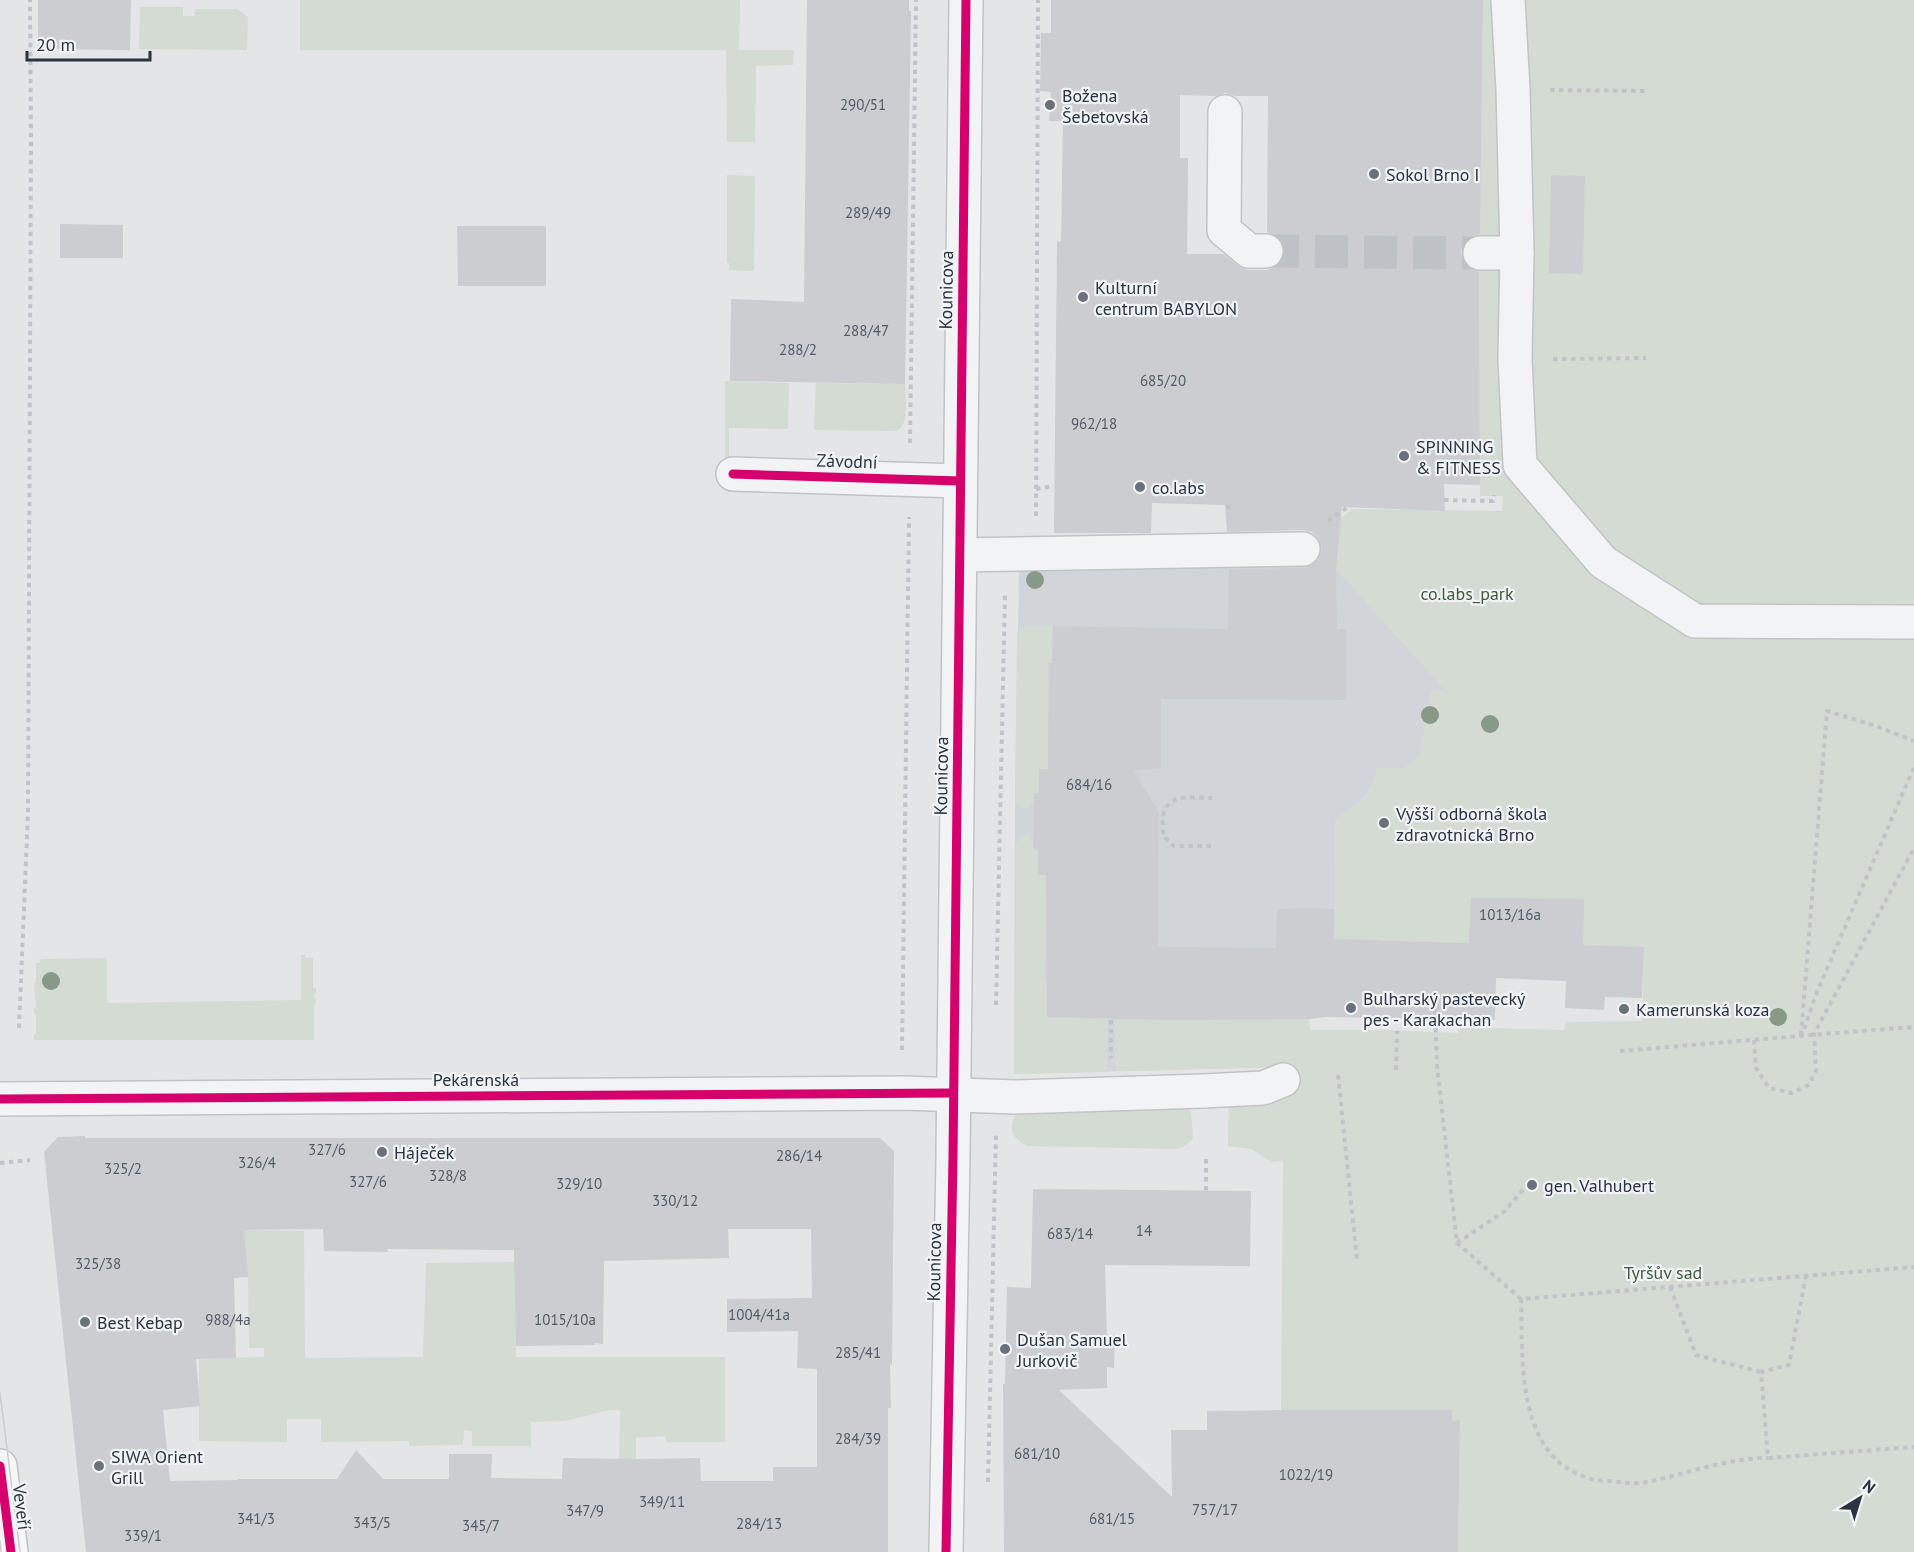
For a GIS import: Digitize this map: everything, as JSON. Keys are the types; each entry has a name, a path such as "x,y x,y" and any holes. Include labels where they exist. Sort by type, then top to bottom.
{"main road":[{"name":"Veveří","path":"0,1466 11,1552"}],"street":[{"name":"Kounicova","path":"946,1552 966,0"},
{"path":"1508,0 1513,89 1517,254 1515,358 1520,465 1604,562 1695,621 1914,622"},
{"path":"1225,112 1224,230 1249,251 1266,251"},
{"path":"1480,253 1517,254"},
{"name":"Závodní","path":"733,474 960,482"},
{"path":"960,555 1303,549"},
{"name":"Pekárenská","path":"0,1099 953,1093 996,1096 1263,1088 1283,1080"}],"path":[{"path":"19,1028 28,813 30,0"},
{"path":"902,1050 916,0"},
{"path":"996,1014 1006,555 1035,524 1038,0"},
{"path":"1513,89 1646,91"},
{"path":"1515,358 1646,358"},
{"path":"1036,489 1054,486"},
{"path":"1444,500 1493,501 1494,495"},
{"path":"1802,1035 1827,711 1914,741"},
{"path":"1802,1035 1817,992 1914,767"},
{"path":"1211,846 1174,846 1163,836 1161,825 1168,804 1174,800 1212,798"},
{"path":"1754,1041 1756,1068 1769,1088 1792,1093 1809,1085 1816,1071 1814,1034 1914,848"},
{"path":"1435,1010 1437,1066 1457,1244 1521,1299 1914,1267"},
{"path":"1620,1051 1914,1027"},
{"path":"1396,1070 1397,1031"},
{"path":"1338,1075 1357,1260"},
{"path":"988,1492 996,1096"},
{"path":"1206,1159 1206,1191"},
{"path":"0,1163 30,1160"},
{"path":"1457,1244 1505,1211 1527,1185"},
{"path":"1670,1287 1696,1355 1761,1372 1789,1365 1806,1275"},
{"path":"1521,1299 1524,1373 1528,1407 1533,1425 1559,1463 1574,1473 1590,1479 1639,1483 1747,1458 1914,1447"},
{"path":"1761,1372 1768,1458"}],"shaded area":[{"name":"Vyšší odborná škola zdravotnická Brno","path":"1229,566 1337,567 1628,650 1644,949 1643,947 1383,940 1283,1019 1283,1067 1014,1074 1019,568 1228,568"}],"green space":[{"path":"300,0 740,0 739,50 794,50 793,65 756,66 755,142 727,142 726,50 300,50"},
{"path":"1483,0 1914,0 1914,1552 1458,1552 1460,1421 1452,1421 1452,1411 1281,1410 1283,1161 1271,1162 1251,1149 1228,1146 1229,1098 1283,1067 1116,1071 1115,1019 1309,1019 1310,1030 1458,1033 1458,1027 1564,1030 1565,1022 1642,1021 1644,947 1582,945 1584,899 1471,898 1469,943 1383,940 1334,944 1335,820 1367,793 1377,768 1405,768 1420,754 1431,691 1445,690 1336,567 1303,567 1303,549 1352,509 1502,511 1503,496 1480,496 1479,273"},
{"path":"140,7 183,7 183,16 194,16 195,9 237,9 248,17 247,50 139,49"},
{"path":"727,175 755,176 754,271 729,270 729,263 727,263"},
{"path":"725,381 789,383 787,429 729,428 729,486 725,486"},
{"path":"816,383 905,384 904,423 897,431 816,430 814,428"},
{"path":"1053,626 1052,663 1048,663 1048,769 1039,769 1039,793 1034,793 1034,801 1029,808 1023,809 1015,803 1017,633 1023,627"},
{"path":"1027,835 1033,842 1033,848 1038,849 1038,874 1046,875 1044,981 1047,982 1047,1017 1107,1018 1107,1072 1014,1074 1016,843"},
{"path":"301,955 305,955 305,958 313,958 313,988 316,988 314,1040 34,1040 36,1015 34,1008 36,1008 34,983 36,983 36,963 40,963 41,959 107,958 107,1003 301,1000"},
{"path":"1185,1103 1191,1112 1193,1139 1178,1149 1027,1146 1017,1139 1012,1131 1013,1121 1019,1110"},
{"path":"244,1230 304,1231 305,1358 423,1357 426,1263 515,1262 516,1357 725,1357 725,1442 666,1442 665,1436 636,1438 636,1479 619,1470 620,1410 610,1410 565,1421 531,1422 531,1446 472,1446 472,1431 464,1430 463,1445 409,1446 409,1441 321,1442 321,1419 287,1419 287,1442 199,1441 199,1359 264,1357 264,1348 249,1348 248,1278 246,1277"}],"building":[{"path":"38,0 131,0 130,50 38,49"},
{"path":"807,0 909,0 909,11 911,11 905,384 730,381 731,299 804,302"},
{"path":"1051,0 1483,0 1480,234 1470,237 1461,252 1464,263 1479,272 1480,485 1444,484 1445,511 1342,507 1336,569 1337,629 1346,629 1346,700 1161,699 1161,769 1134,770 1159,813 1158,947 1276,948 1277,909 1313,908 1334,909 1334,939 1469,943 1471,898 1584,899 1583,945 1644,947 1642,998 1605,997 1604,1010 1565,1008 1566,981 1496,978 1495,1020 1326,1017 1173,1020 1047,1017 1046,875 1038,875 1038,849 1033,848 1034,793 1039,793 1039,769 1048,769 1049,663 1052,663 1053,626 1228,629 1229,569 1304,568 1319,559 1322,549 1319,539 1312,532 1303,530 1227,532 1225,505 1152,503 1151,533 1054,533 1057,242 1061,241 1063,121 1049,121 1051,92 1040,91 1041,33 1051,33","holes":["1225,93 1235,96 1268,96 1267,232 1282,241 1285,252 1282,261 1267,270 1248,270 1237,265 1224,254 1187,254 1188,158 1180,158 1180,95 1216,96"]},
{"path":"1551,175 1585,176 1583,274 1549,273"},
{"path":"60,224 123,225 123,258 60,258"},
{"path":"457,226 546,226 546,286 458,286"},
{"path":"58,1137 880,1138 894,1151 891,1408 888,1408 888,1552 86,1552 44,1152","holes":["323,1229 324,1251 514,1250 516,1346 595,1345 595,1343 603,1344 604,1261 729,1258 728,1229 811,1229 812,1298 727,1299 727,1332 798,1331 797,1368 817,1369 817,1467 773,1467 773,1481 701,1481 700,1458 563,1458 562,1479 491,1478 492,1454 449,1454 449,1479 383,1479 356,1450 337,1479 170,1481 163,1410 200,1406 196,1359 236,1358 234,1278 248,1277 244,1230"]},
{"path":"1033,1189 1251,1191 1250,1266 1105,1265 1107,1335 1115,1335 1114,1368 1107,1367 1107,1388 1059,1390 1172,1497 1171,1430 1207,1430 1207,1411 1452,1410 1452,1421 1460,1420 1458,1552 1004,1552 1003,1384 1005,1384 1007,1287 1031,1288"}],"tunnel":[{"path":"1266,251 1480,253"}],"tram line":[{"path":"0,1393 20,1552"},
{"path":"0,1541 1,1552"}],"cycle path":[{"path":"946,1552 953,1157 966,0"},
{"path":"733,474 960,481"},
{"path":"0,1099 953,1093"},
{"path":"0,1466 11,1552"}],"place":[{"name":"Božena Šebetovská","path":"1050,105"},
{"name":"Sokol Brno I","path":"1374,174"},
{"name":"Kulturní centrum BABYLON","path":"1083,297"},
{"name":"SPINNING & FITNESS","path":"1404,456"},
{"name":"co.labs","path":"1140,487"},
{"name":"Vyšší odborná škola zdravotnická Brno","path":"1384,823"},
{"name":"Bulharský pastevecký pes - Karakachan","path":"1351,1008"},
{"name":"Kamerunská koza","path":"1624,1009"},
{"name":"Háječek","path":"382,1152"},
{"name":"gen. Valhubert","path":"1532,1185"},
{"name":"Best Kebap","path":"85,1322"},
{"name":"Dušan Samuel Jurkovič","path":"1005,1349"},
{"name":"SIWA Orient Grill","path":"99,1466"}],"park label":[{"name":"co.labs_park","path":"1467,593"},
{"name":"Tyršův sad","path":"1663,1272"}]}
